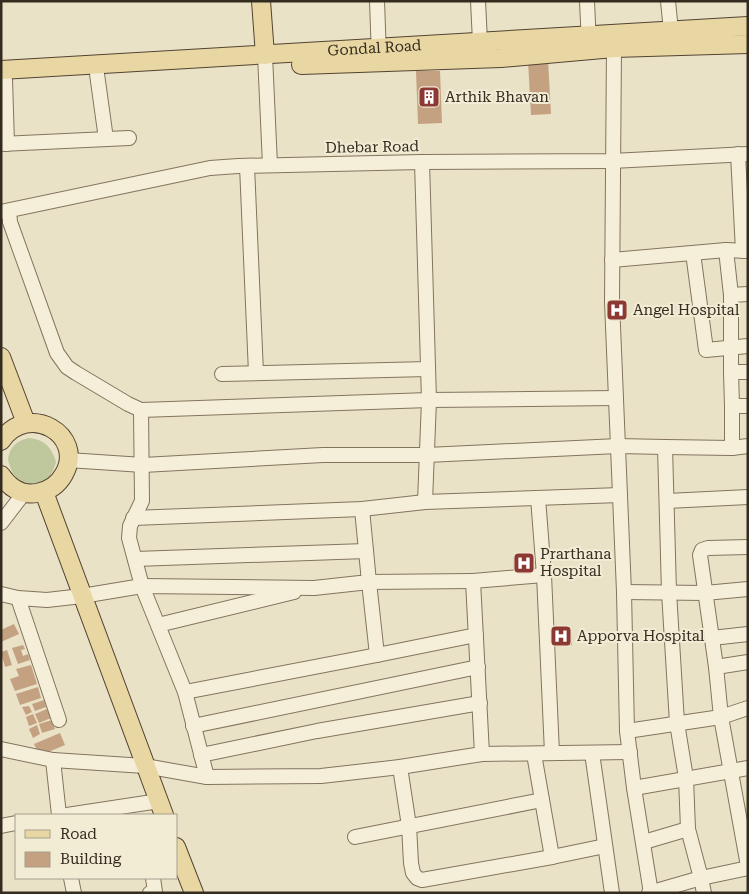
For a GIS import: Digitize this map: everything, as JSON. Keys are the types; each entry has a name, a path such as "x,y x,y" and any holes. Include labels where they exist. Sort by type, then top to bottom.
{"main road":[{"path":"262,1 265,61"},
{"name":"Gondal Road","path":"3,77 378,56 501,58 671,31 748,26"},
{"name":"Gondal Road","path":"378,56 480,42 589,43 614,48 748,44"},
{"name":"Gondal Road","path":"3,77 97,74 265,61"},
{"path":"1,357 21,424"},
{"path":"1,391 21,424"},
{"path":"1,441 6,433 21,424 37,422 47,425 63,439 67,449 68,460 61,480 54,487 19,489 76,597 141,766 153,809"},
{"path":"178,852 194,893"},
{"path":"178,877 184,893"}],"street":[{"path":"377,1 378,56"},
{"path":"478,1 480,42"},
{"path":"587,1 589,43"},
{"path":"668,1 671,31"},
{"path":"614,48 612,302 624,592 627,731 650,892 748,867 721,716 716,667 700,560 702,550 708,548 748,547"},
{"path":"265,61 270,165"},
{"path":"97,74 106,139"},
{"path":"3,77 4,144 129,138"},
{"path":"612,260 726,250 745,251 743,154"},
{"name":"Dhebar Road","path":"5,212 210,168 422,162 612,161 743,154"},
{"path":"422,162 429,400 425,502"},
{"path":"247,166 256,373"},
{"path":"5,212 14,232 57,353 62,361 76,373 128,404 142,410 429,400 616,398"},
{"path":"726,250 732,295 730,347 732,448"},
{"path":"693,253 706,350 748,346"},
{"path":"732,295 748,294"},
{"path":"222,374 428,368"},
{"path":"730,372 748,372"},
{"path":"732,406 748,406"},
{"path":"142,410 142,502 130,526 130,538 142,586 185,692 207,777"},
{"path":"68,460 142,465 323,455 427,455 618,446 732,448 748,446"},
{"path":"665,447 669,592 677,723 686,778 688,829 704,893"},
{"path":"1,523 19,489"},
{"path":"134,518 362,510 425,502 620,495"},
{"path":"538,498 544,575 552,753"},
{"path":"667,501 748,498"},
{"path":"362,510 377,655"},
{"path":"135,559 366,552"},
{"path":"1,594 18,598 47,600 142,586 314,588 369,582 473,581 544,575"},
{"path":"473,581 482,754"},
{"path":"158,625 314,588"},
{"path":"624,592 705,593 748,589"},
{"path":"18,598 59,720"},
{"path":"712,638 748,634"},
{"path":"185,692 476,635"},
{"path":"716,667 748,662"},
{"path":"194,726 478,667"},
{"path":"201,754 317,730 480,703"},
{"path":"627,731 721,716 748,708"},
{"path":"1,749 53,760 141,766 207,777 321,776 400,767 482,754 630,752"},
{"path":"592,753 612,893"},
{"path":"534,754 552,858"},
{"path":"53,760 59,814"},
{"path":"400,767 409,826 411,863 416,878 422,880 552,858 605,846"},
{"path":"634,788 748,768"},
{"path":"355,837 542,800"},
{"path":"81,814 153,809"},
{"path":"1,826 15,823"},
{"path":"644,842 688,829"},
{"path":"71,879 74,893"},
{"path":"150,893 155,892 153,879"}],"green space":[{"path":"29,438 39,440 47,445 56,462 52,473 39,484 31,485 17,478 11,470 8,459 14,445"}],"building":[{"path":"548,60 551,114 531,115 528,61"},
{"name":"Arthik Bhavan","path":"416,71 440,71 442,123 418,124"},
{"path":"513,557 531,558 531,570 513,570"},
{"path":"14,624 19,634 1,642 1,630"},
{"path":"571,630 572,645 566,646 565,643 559,643 559,646 552,646 551,631"},
{"path":"23,645 25,649 21,650 23,656 28,654 30,660 18,664 12,648"},
{"path":"7,650 12,665 5,667 1,652"},
{"path":"31,665 37,684 15,691 10,679 19,676 16,669"},
{"path":"38,687 41,698 20,705 16,694"},
{"path":"44,700 46,707 35,711 32,704"},
{"path":"29,706 32,712 26,715 22,707"},
{"path":"47,709 51,718 39,723 35,714"},
{"path":"33,714 37,723 29,726 26,717"},
{"path":"52,720 55,729 42,733 39,724"},
{"path":"37,725 40,734 33,738 29,729"},
{"path":"60,733 65,745 48,752 37,750 34,744"}],"place":[{"name":"Arthik Bhavan","path":"429,97"},
{"name":"Angel Hospital","path":"617,310"},
{"name":"Prarthana Hospital","path":"524,563"},
{"name":"Apporva Hospital","path":"561,636"}]}
